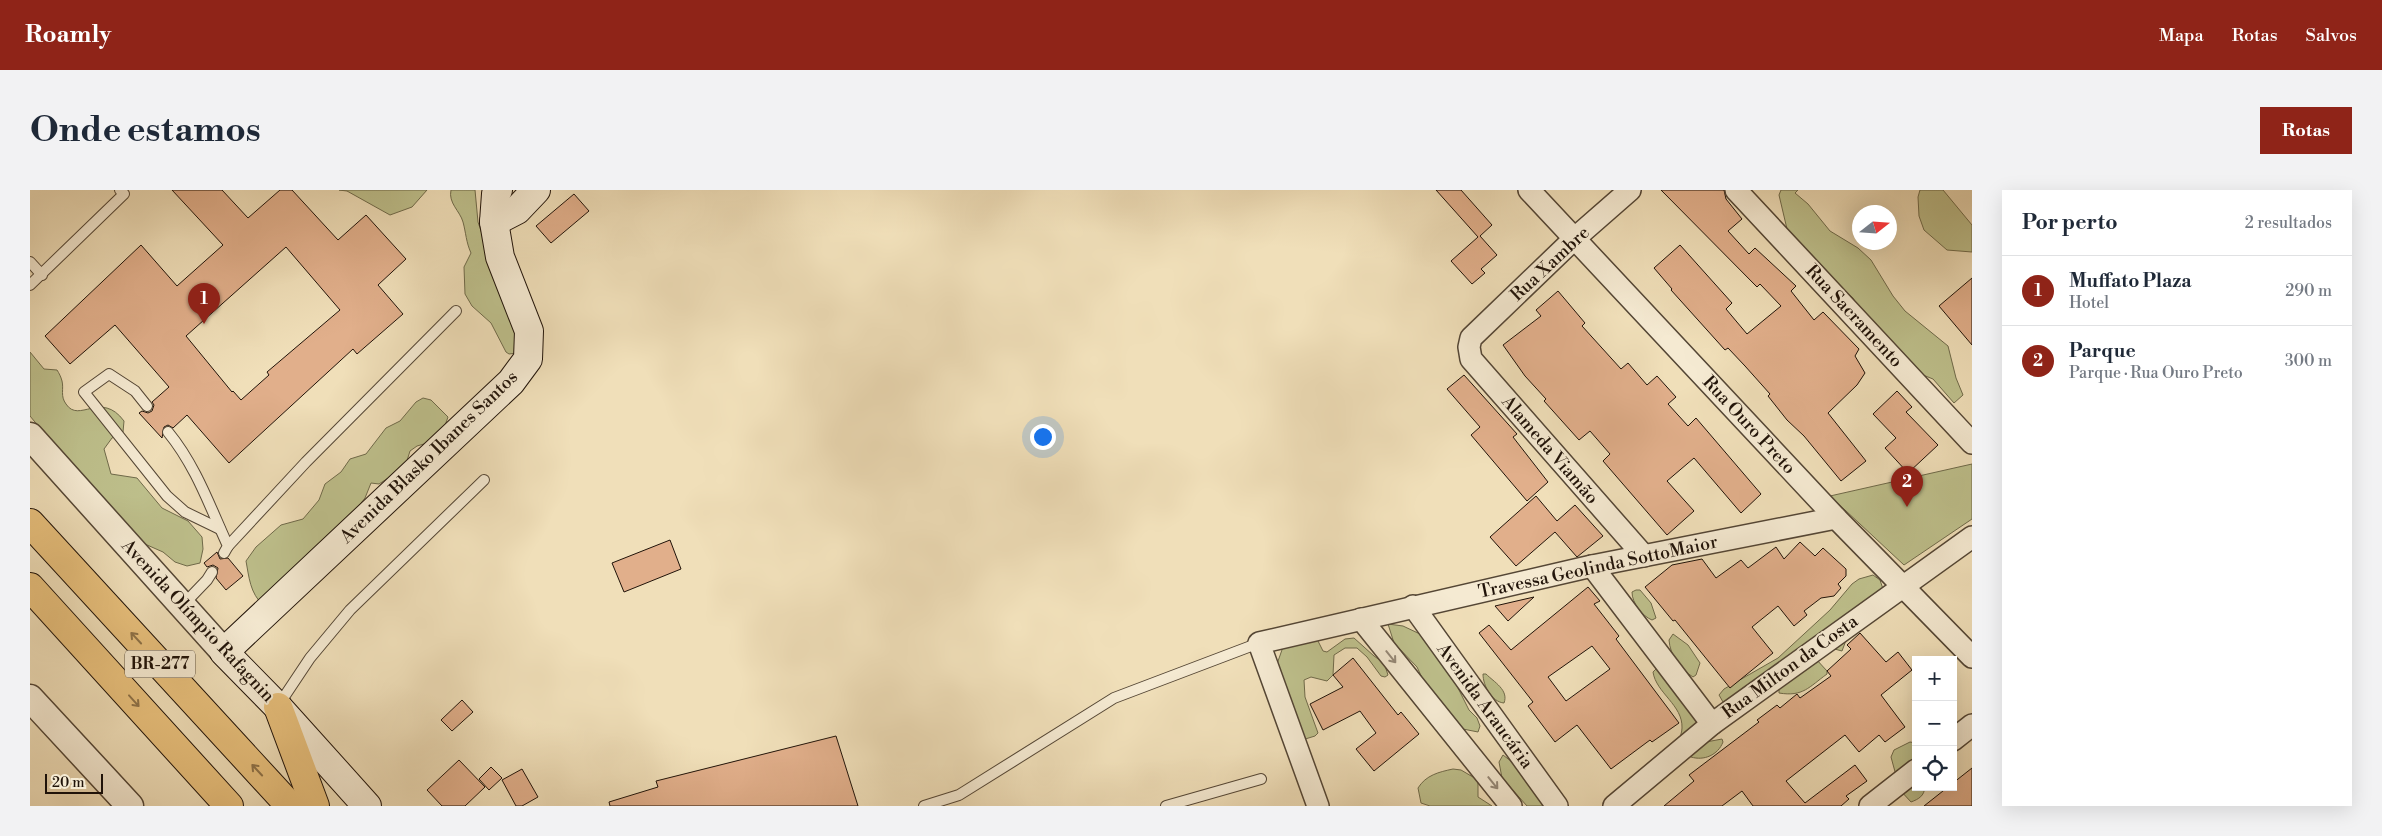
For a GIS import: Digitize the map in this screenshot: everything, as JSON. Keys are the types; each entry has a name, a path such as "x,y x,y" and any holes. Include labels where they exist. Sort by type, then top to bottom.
{"highway":[{"name":"BR-277","path":"30,523 290,806"},
{"name":"BR-277","path":"30,587 229,806"},
{"path":"30,601 57,617"},
{"path":"278,707 315,806"}],"main road":[{"name":"Avenida Blasko Ibanes Santos","path":"224,652 511,382 528,359 529,332 500,257 494,222 498,190"},
{"path":"494,222 517,210 536,190"},
{"name":"Avenida Olímpio Rafagnin","path":"224,652 278,707 367,806"}],"street":[{"name":"Rua Ouro Preto","path":"1529,190 1836,518 1972,657"},
{"name":"Rua Xambre","path":"1471,338 1574,239 1630,190"},
{"name":"Rua Sacramento","path":"1736,190 1972,443"},
{"name":"Alameda Viamão","path":"1471,338 1469,347 1471,359 1644,556"},
{"name":"Avenida Olímpio Rafagnin","path":"30,436 224,652"},
{"name":"Travessa Geolinda SottoMaior","path":"1259,643 1592,566 1836,518"},
{"name":"Rua Milton da Costa","path":"1614,806 1712,724 1972,537"},
{"path":"1592,566 1712,724"},
{"name":"Avenida Araucária","path":"1414,606 1557,806"},
{"path":"1361,619 1511,806"},
{"path":"1259,643 1318,806"},
{"path":"30,698 130,806"},
{"path":"1957,737 1972,725"},
{"path":"1870,806 1912,773"}],"lane":[{"path":"30,285 124,194 120,190"},
{"path":"30,262 42,274"},
{"path":"168,432 182,449 220,529 226,550 306,462 456,311"},
{"path":"147,406 135,391 109,374 84,392 168,496 185,512 220,529"},
{"path":"278,707 310,658 350,610 484,480"},
{"path":"182,606 208,580 212,572"},
{"path":"924,806 959,794 1114,698 1259,643"},
{"path":"1166,806 1261,779"}],"green space":[{"path":"339,190 427,190 412,207 390,215 347,191"},
{"path":"451,190 475,190 478,222 514,321 517,353 509,354 506,352 491,323 472,306 465,294 464,267 471,253 462,218 451,199"},
{"path":"1781,190 1798,190 1795,193 1808,204 1830,231 1852,244 1852,250 1860,250 1871,260 1893,296 1905,311 1948,346 1956,378 1963,395 1954,403 1933,379 1918,373 1861,313 1853,298 1830,278 1787,229 1779,195"},
{"path":"1920,190 1943,190 1972,225 1972,252 1947,250 1924,230 1919,216 1918,197"},
{"path":"30,352 44,369 57,370 62,381 63,398 71,409 77,411 99,407 107,408 115,412 124,421 123,432 112,438 104,449 111,474 137,478 162,508 188,521 202,537 203,549 200,563 187,566 175,562 163,552 138,541 30,416"},
{"path":"423,398 431,400 448,417 443,431 431,442 417,446 410,451 405,467 379,484 371,483 365,498 346,522 321,541 296,579 263,605 253,590 246,561 256,547 281,525 303,519 319,500 325,484 341,472 350,459 366,454 386,428 400,421 416,402"},
{"path":"1972,464 1972,519 1904,565 1830,496"},
{"path":"1873,575 1880,580 1883,589 1843,634 1845,643 1842,651 1827,647 1816,659 1827,671 1827,674 1810,687 1794,694 1779,693 1779,685 1723,702 1719,695 1724,689 1778,658 1830,610 1852,584 1859,579"},
{"path":"1640,590 1651,603 1656,618 1652,620 1648,618 1638,609 1632,596 1632,592"},
{"path":"1388,624 1403,626 1420,634 1456,684 1469,710 1477,718 1480,726 1478,732 1463,729 1432,699 1417,667 1394,643"},
{"path":"1673,634 1688,645 1700,663 1696,675 1693,677 1680,666 1674,656 1669,640"},
{"path":"1354,638 1384,663 1388,675 1385,677 1381,676 1367,657 1357,648 1345,648 1334,655 1333,675 1327,681 1311,677 1304,680 1305,697 1318,733 1315,736 1302,740 1277,664 1283,647 1317,639 1323,651 1327,652 1345,639"},
{"path":"1656,669 1666,674 1681,690 1691,709 1702,740 1706,742 1722,739 1721,747 1714,754 1701,758 1691,757 1680,740 1682,728 1678,712 1655,679 1653,672"},
{"path":"1483,674 1486,674 1503,690 1504,703 1496,700 1489,693"},
{"path":"1912,742 1912,791 1924,791 1921,797 1911,802 1900,790 1891,757 1894,750"},
{"path":"1503,755 1516,765 1546,806 1527,806 1502,778 1499,762"},
{"path":"1453,769 1461,770 1478,780 1478,797 1492,806 1430,806 1421,803 1418,788 1421,784 1433,775"}],"building":[{"path":"172,190 222,190 248,218 280,190 292,190 338,240 366,215 406,259 378,285 403,314 357,354 353,349 229,463 187,415 173,428 168,425 164,427 162,438 139,413 142,411 148,413 152,411 154,405 152,402 169,387 115,325 70,364 45,336 141,245 177,286 223,245","holes":["286,247 340,310 267,372 269,375 241,400 232,392 186,336"]},
{"path":"1436,190 1461,190 1492,225 1480,236 1497,255 1481,269 1485,273 1472,284 1451,261 1478,237"},
{"path":"1661,190 1724,190 1726,199 1742,219 1728,231 1749,254 1755,248 1796,286 1791,291 1814,320 1823,312 1859,349 1855,356 1865,373 1857,385 1828,413 1866,461 1841,481 1804,436 1787,420 1768,396 1770,394 1728,348 1725,350 1671,290 1654,268 1680,245 1732,303 1726,309 1747,334 1781,306 1760,284 1757,287"},
{"path":"574,194 589,211 551,243 536,226"},
{"path":"1972,278 1972,345 1939,306"},
{"path":"1558,291 1585,323 1582,326 1621,369 1628,363 1647,385 1657,376 1676,397 1668,404 1688,426 1696,418 1761,494 1741,513 1694,458 1667,481 1694,511 1667,535 1603,461 1610,454 1590,431 1579,440 1544,401 1546,399 1525,376 1503,345 1541,316 1536,310"},
{"path":"1464,375 1517,434 1513,437 1548,482 1527,501 1471,435 1480,427 1447,389"},
{"path":"1897,391 1912,407 1906,412 1938,445 1908,473 1885,448 1896,438 1873,414"},
{"path":"1536,496 1557,521 1575,505 1603,536 1577,557 1555,532 1516,566 1490,537"},
{"path":"670,540 681,569 624,592 612,563"},
{"path":"1800,542 1815,556 1823,548 1846,569 1846,576 1838,584 1841,588 1834,596 1821,598 1804,611 1807,615 1794,626 1778,606 1752,627 1773,653 1730,688 1675,620 1673,621 1645,587 1672,565 1702,559 1716,578 1741,560 1748,568 1776,547 1784,559"},
{"path":"217,552 220,559 228,558 243,576 226,590 216,578 218,568 213,565 207,567 204,563"},
{"path":"1588,587 1600,601 1594,604 1619,636 1616,639 1679,723 1652,742 1650,740 1611,769 1577,725 1555,742 1528,706 1533,702 1479,633 1489,625 1511,650","holes":["1592,646 1610,669 1566,701 1548,677"]},
{"path":"1534,597 1508,621 1495,606"},
{"path":"1860,633 1886,662 1898,652 1912,670 1881,695 1905,727 1885,742 1879,735 1859,752 1845,735 1786,781 1805,803 1855,765 1867,781 1846,796 1849,799 1841,806 1753,806 1742,791 1722,806 1664,806 1694,781 1689,775 1759,722 1757,720 1777,705 1780,708 1797,694 1800,698 1831,676 1827,671 1851,649 1847,645"},
{"path":"1353,658 1398,715 1401,712 1419,734 1374,771 1356,749 1376,733 1360,711 1323,730 1310,704 1343,687 1333,675"},
{"path":"462,700 473,712 452,731 441,720"},
{"path":"836,736 858,806 610,806 609,802 658,787 656,781"},
{"path":"459,760 485,787 465,806 442,806 427,790"},
{"path":"491,767 502,778 489,790 479,779"},
{"path":"1972,768 1972,806 1924,806 1943,791 1957,791 1957,780"},
{"path":"522,769 538,797 522,806 516,806 502,780"}],"place":[{"name":"Muffato Plaza","path":"204,324"},
{"name":"Parque","path":"1907,507"}]}
